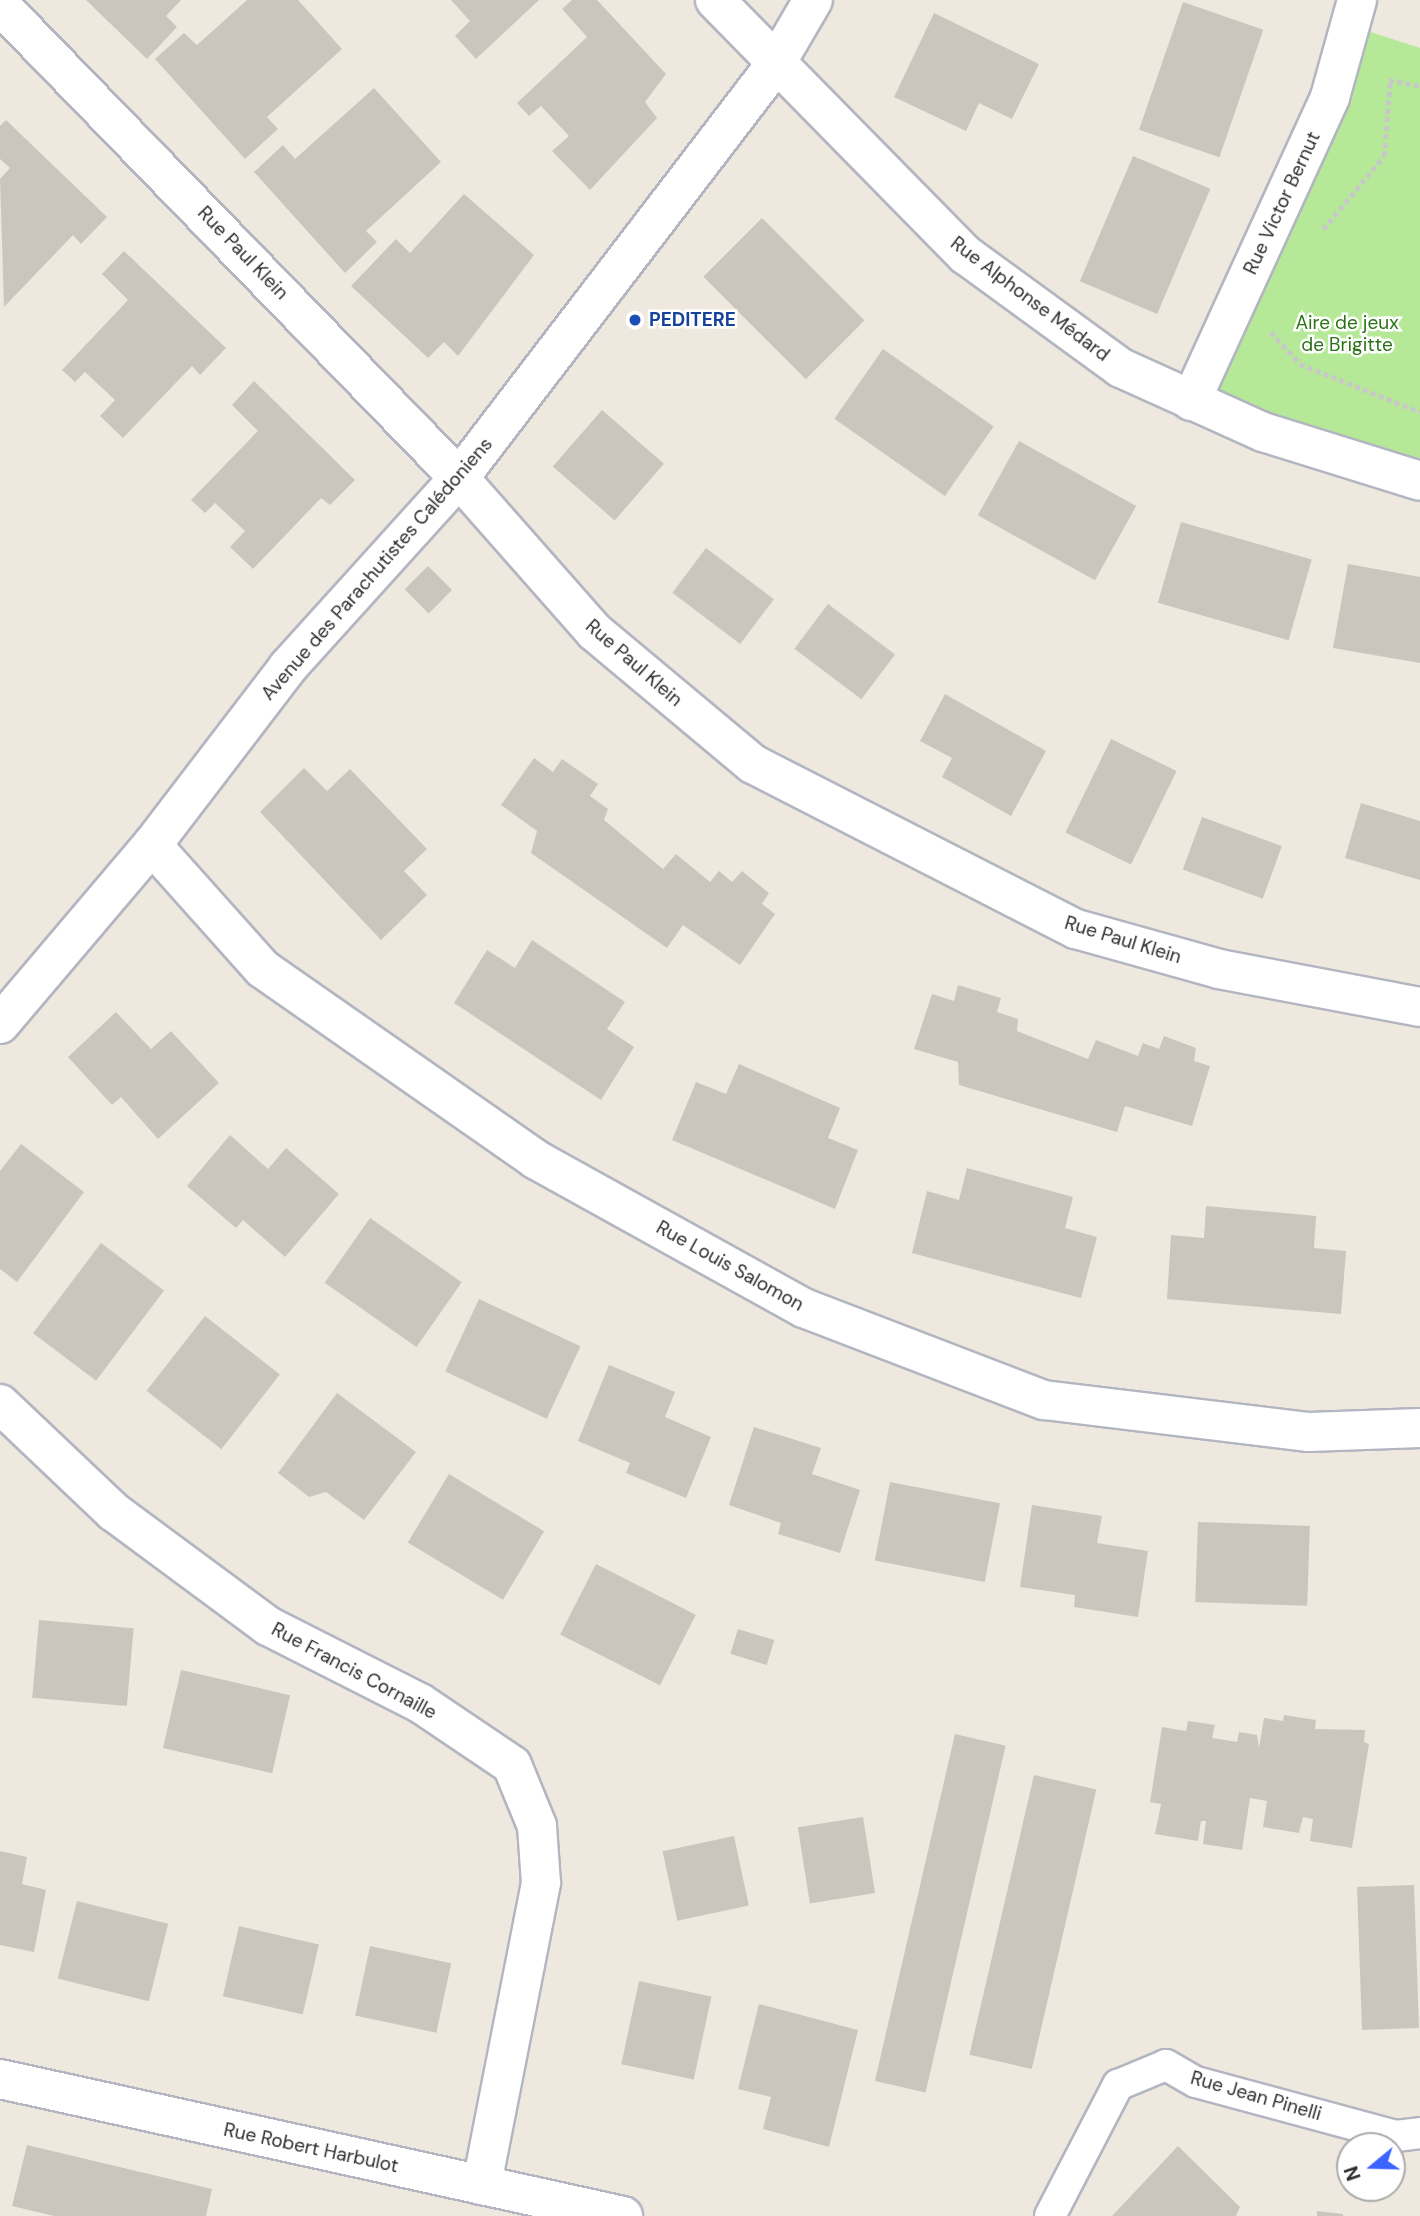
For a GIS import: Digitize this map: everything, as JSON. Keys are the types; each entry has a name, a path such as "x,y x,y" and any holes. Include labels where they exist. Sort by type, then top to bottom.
{"street":[{"name":"Rue Alphonse Médard","path":"715,0 775,65 966,256 1121,368 1191,401 1360,467 1420,481"},
{"name":"Avenue des Parachutistes Calédoniens","path":"0,1024 152,845 288,667 459,478 775,65 813,0"},
{"name":"Rue Victor Bernut","path":"1191,401 1330,97 1357,0"},
{"name":"Rue Paul Klein","path":"0,5 459,478 595,632 753,764 1076,929 1219,969 1420,1007"},
{"name":"Rue Louis Salomon","path":"152,845 264,969 535,1159 804,1308 1044,1400 1310,1432 1420,1428"},
{"name":"Rue Francis Cornaille","path":"0,1404 114,1512 268,1626 420,1703 512,1765 537,1826 541,1883 482,2185"},
{"name":"Rue Robert Harbulot","path":"0,2079 623,2216"}],"lane":[{"name":"Rue Jean Pinelli","path":"1050,2216 1118,2085 1166,2065 1196,2082 1396,2136 1420,2133"}],"path":[{"path":"1318,235 1384,156 1390,80 1420,86"},
{"path":"1275,317 1269,330 1300,364 1420,412"}],"green space":[{"name":"Aire de jeux de Brigitte","path":"1352,26 1420,48 1420,481 1191,401"}],"building":[{"path":"86,0 181,0 166,16 177,27 147,59"},
{"path":"247,0 298,0 342,49 267,117 278,129 245,159 155,59 184,33 197,45"},
{"path":"451,0 539,0 476,59 455,36 470,21"},
{"path":"572,0 597,0 666,74 645,102 657,118 590,190 552,151 569,136 541,106 529,116 517,103 587,37 562,9"},
{"path":"1183,2 1263,30 1219,157 1139,130"},
{"path":"934,13 1039,64 1012,119 979,103 966,131 894,97"},
{"path":"374,88 441,162 366,231 377,242 345,273 254,172 283,145 295,159"},
{"path":"6,120 107,217 81,244 73,235 4,307 0,179 10,168 0,159 0,126"},
{"path":"1133,156 1210,189 1157,314 1080,281"},
{"path":"464,194 534,255 458,356 444,342 428,358 351,286 396,239 410,253"},
{"path":"762,218 865,321 806,379 703,277"},
{"path":"124,251 226,348 200,375 192,366 123,438 100,416 115,400 85,372 75,382 62,370 128,300 102,274"},
{"path":"883,349 994,426 945,496 834,419"},
{"path":"254,381 355,480 330,505 321,498 253,569 230,547 245,531 215,503 205,513 191,500 258,431 232,405"},
{"path":"602,410 664,464 615,520 553,467"},
{"path":"1019,441 1136,506 1095,580 978,515"},
{"path":"1181,522 1312,559 1289,640 1158,603"},
{"path":"706,548 774,599 740,644 672,593"},
{"path":"1348,564 1420,577 1420,663 1333,648"},
{"path":"428,566 452,590 429,613 405,589"},
{"path":"828,604 895,655 861,699 794,649"},
{"path":"945,694 1046,751 1011,816 942,777 952,758 920,741"},
{"path":"1111,739 1177,771 1131,864 1065,832"},
{"path":"534,758 553,772 562,759 598,784 590,796 608,809 604,820 663,869 676,854 710,882 719,871 732,882 742,871 769,893 762,904 775,914 740,965 683,925 667,948 531,853 537,831 501,805"},
{"path":"304,768 327,791 350,769 427,849 404,871 427,895 381,940 260,812"},
{"path":"1361,803 1420,821 1420,880 1345,858"},
{"path":"1202,817 1282,846 1263,899 1183,870"},
{"path":"532,940 625,1002 607,1029 634,1047 601,1100 454,1003 487,950 515,968"},
{"path":"958,985 1001,998 997,1012 1018,1019 1017,1031 1088,1059 1096,1040 1138,1056 1143,1043 1159,1049 1164,1036 1196,1048 1194,1061 1210,1066 1192,1126 1125,1106 1117,1132 959,1085 958,1062 914,1049 932,994 954,1001"},
{"path":"116,1012 151,1049 171,1031 219,1083 158,1139 121,1097 112,1105 68,1057"},
{"path":"739,1064 840,1108 828,1138 858,1150 835,1209 672,1140 696,1082 726,1094"},
{"path":"230,1135 268,1169 286,1148 339,1194 285,1257 243,1220 236,1228 187,1186"},
{"path":"21,1144 84,1192 17,1282 0,1269 0,1171"},
{"path":"967,1168 1073,1197 1065,1228 1097,1237 1081,1298 912,1253 927,1191 959,1200"},
{"path":"1206,1206 1316,1216 1314,1248 1346,1251 1341,1314 1167,1299 1171,1235 1204,1238"},
{"path":"370,1218 462,1282 416,1347 325,1283"},
{"path":"101,1243 164,1291 96,1381 33,1333"},
{"path":"479,1299 581,1346 547,1419 445,1372"},
{"path":"205,1316 280,1374 221,1449 147,1391"},
{"path":"609,1365 675,1392 665,1417 711,1437 686,1498 626,1473 630,1463 578,1441"},
{"path":"337,1393 416,1452 364,1520 326,1492 309,1497 278,1473"},
{"path":"754,1427 821,1448 812,1474 860,1490 840,1553 778,1534 781,1523 729,1505"},
{"path":"449,1474 544,1531 503,1600 408,1543"},
{"path":"890,1482 1000,1503 985,1582 875,1561"},
{"path":"1032,1505 1102,1516 1097,1543 1148,1551 1138,1617 1074,1607 1075,1595 1020,1587"},
{"path":"1198,1522 1310,1526 1307,1606 1195,1602"},
{"path":"596,1564 696,1615 660,1685 560,1634"},
{"path":"39,1620 134,1628 127,1706 32,1698"},
{"path":"738,1629 774,1640 767,1665 730,1654"},
{"path":"181,1670 290,1695 272,1773 163,1748"},
{"path":"1284,1715 1316,1720 1315,1729 1365,1730 1364,1742 1369,1744 1352,1848 1310,1841 1313,1819 1303,1817 1299,1833 1263,1827 1267,1801 1250,1798 1242,1850 1203,1844 1206,1821 1201,1821 1198,1841 1155,1834 1161,1804 1150,1802 1162,1727 1186,1731 1188,1721 1215,1725 1212,1738 1237,1742 1239,1732 1257,1735 1259,1748 1264,1718 1283,1721"},
{"path":"955,1734 1006,1746 926,2093 875,2081"},
{"path":"1034,1775 1096,1789 1032,2069 969,2055"},
{"path":"863,1817 875,1893 810,1903 798,1827"},
{"path":"734,1836 749,1905 677,1921 663,1851"},
{"path":"0,1851 27,1857 22,1884 46,1890 34,1952 0,1945"},
{"path":"1414,1885 1419,2028 1362,2030 1357,1887"},
{"path":"77,1901 168,1924 149,2001 58,1979"},
{"path":"239,1926 319,1944 303,2015 223,1996"},
{"path":"370,1946 451,1963 436,2033 355,2015"},
{"path":"639,1981 711,1996 694,2080 621,2064"},
{"path":"759,2004 858,2030 829,2147 763,2129 771,2097 738,2089"},
{"path":"27,2145 212,2189 206,2216 54,2216 12,2206"},
{"path":"1178,2146 1240,2207 1236,2216 1112,2216"},
{"path":"1317,2211 1343,2214 1343,2216 1317,2216"}],"place":[{"name":"PEDITERE","path":"635,320"}]}
